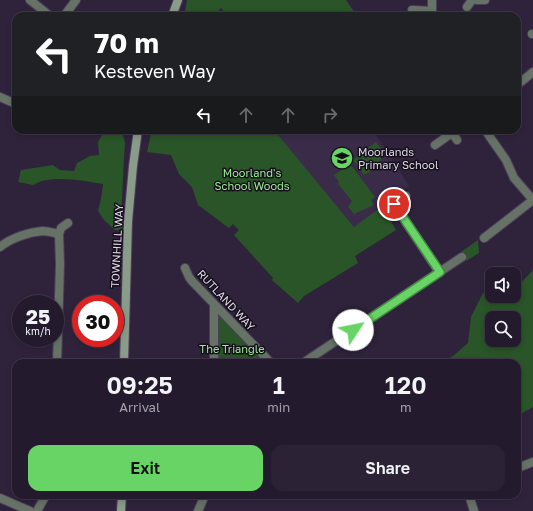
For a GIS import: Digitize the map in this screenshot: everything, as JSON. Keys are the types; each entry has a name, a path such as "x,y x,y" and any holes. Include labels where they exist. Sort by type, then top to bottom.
{"street":[{"path":"30,0 45,12"},
{"path":"67,12 76,0"},
{"path":"174,12 178,0"},
{"path":"432,0 432,12"},
{"path":"466,7 472,0"},
{"path":"477,0 485,0"},
{"path":"412,10 422,12"},
{"path":"521,82 533,72"},
{"path":"0,97 12,102"},
{"name":"TOWNHILL WAY","path":"124,359 128,222 137,134"},
{"path":"435,145 455,134"},
{"path":"484,238 533,200 514,178 506,160 488,134"},
{"path":"384,208 394,204 406,196"},
{"path":"394,204 440,272"},
{"path":"57,359 60,253 59,234 61,228 68,223"},
{"path":"0,247 13,239 29,234 44,231 59,234"},
{"path":"309,359 462,257"},
{"name":"RUTLAND WAY","path":"185,268 189,277 214,305 267,359"},
{"path":"214,305 214,359"},
{"path":"521,466 533,462"},
{"path":"0,498 30,511"},
{"path":"37,511 44,499"},
{"path":"121,511 122,499"},
{"path":"198,511 203,499"},
{"path":"470,499 474,511"}],"shaded area":[{"name":"Moorlands Primary School","path":"273,134 376,134 409,186 354,227"}],"green space":[{"path":"187,0 346,0 354,12 224,12 221,8 218,12 185,11"},
{"path":"103,134 123,135 125,143 121,218 124,225 120,230 115,230 104,220 98,211 103,184 67,179 49,180 33,185 18,182 21,170 53,165 60,170 74,171 77,163 90,156 99,155 98,142"},
{"name":"Moorland's School Woods","path":"151,134 277,134 354,227 382,206 396,230 355,256 358,263 304,296 298,303 272,280 273,278 234,235 239,230 233,224 229,228 198,205 192,187 179,174 171,155 147,152"},
{"path":"376,142 381,149 381,160 371,167 373,170 364,175 353,160"},
{"path":"350,164 375,197 371,200 374,205 354,214 348,207 352,201 338,184 339,182 334,175"},
{"path":"478,240 479,253 466,261 461,252"},
{"path":"533,270 533,407 521,414 521,359 448,359 468,343 471,317 483,293 485,294 485,303 521,303 521,283"},
{"name":"The Triangle","path":"218,316 221,316 260,359 218,359"}],"place":[{"name":"Moorlands Primary School","path":"342,158"}],"route":[{"path":"353,330 440,272 394,204"}]}
